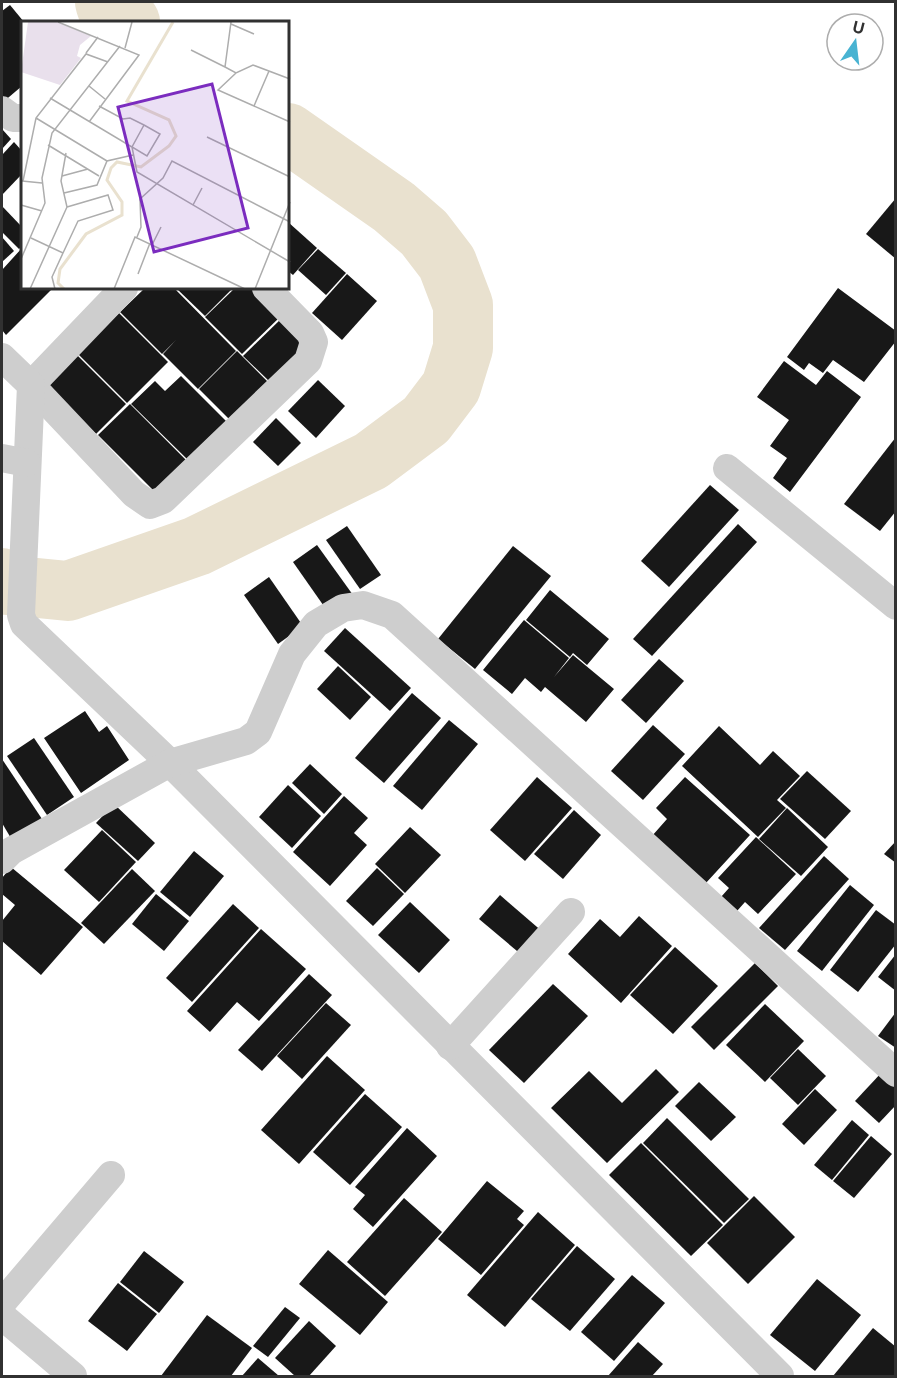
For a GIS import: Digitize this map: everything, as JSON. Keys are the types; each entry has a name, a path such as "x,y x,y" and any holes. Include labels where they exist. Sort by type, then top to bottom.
{"street":[{"path":"2,110 13,118 21,118"},
{"path":"122,290 31,385 14,460 23,553 21,615 24,624 170,764 780,1377"},
{"path":"2,357 134,494 150,505 163,500 308,361 314,342 310,333 268,290"},
{"path":"727,468 896,606"},
{"path":"2,860 11,850 170,764 246,741 258,732 292,654 316,624 343,608 363,605 392,615 896,1073"},
{"path":"450,1046 571,912"},
{"path":"2,1303 111,1175"},
{"path":"2,1316 73,1377"}],"building":[{"path":"10,5 23,21 21,21 21,87 2,103 2,11"},
{"path":"2,129 11,139 2,149"},
{"path":"14,142 21,150 21,175 2,195 2,155"},
{"path":"896,198 896,259 866,234"},
{"path":"2,206 21,226 21,247 19,249 2,232"},
{"path":"290,224 317,248 293,275 290,273"},
{"path":"2,237 14,251 2,262"},
{"path":"21,249 21,290 51,290 6,335 2,330 2,270"},
{"path":"318,249 346,273 326,295 298,270"},
{"path":"347,274 377,301 342,340 312,313"},
{"path":"838,288 896,331 896,341 864,382 833,360 823,373 809,363 804,370 787,357"},
{"path":"143,290 176,290 236,351 198,389 163,354 176,340 162,354 120,312"},
{"path":"178,290 231,290 205,316"},
{"path":"233,290 257,290 282,315 242,354 205,317"},
{"path":"119,313 168,362 127,403 78,354"},
{"path":"284,316 309,341 269,381 243,356"},
{"path":"237,351 270,384 231,421 199,389"},
{"path":"76,354 126,404 96,434 46,384"},
{"path":"784,361 816,385 827,371 861,397 790,492 773,478 787,458 770,446 789,420 757,397"},
{"path":"181,376 226,421 187,459 131,404 155,381 165,391"},
{"path":"318,380 345,406 316,438 288,411"},
{"path":"130,404 186,460 155,492 98,435"},
{"path":"276,418 301,443 278,466 253,442"},
{"path":"896,437 896,511 880,531 844,504"},
{"path":"710,485 739,510 669,587 641,561"},
{"path":"738,524 757,542 652,656 633,639"},
{"path":"347,526 381,575 360,589 326,540"},
{"path":"317,545 353,595 328,612 293,562"},
{"path":"513,546 551,576 475,669 438,639"},
{"path":"269,577 303,626 278,644 244,595"},
{"path":"550,590 609,639 587,665 573,653 570,657 526,620"},
{"path":"524,620 569,658 554,677 573,655 614,689 586,722 545,687 541,692 525,678 512,694 483,670"},
{"path":"345,628 411,688 390,711 324,651"},
{"path":"659,659 684,681 646,723 621,700"},
{"path":"338,666 371,697 350,720 317,689"},
{"path":"412,693 441,718 384,783 355,758"},
{"path":"85,711 99,732 107,726 129,760 81,793 44,738"},
{"path":"449,720 478,744 422,810 393,786"},
{"path":"653,725 685,754 643,800 611,771"},
{"path":"719,726 760,765 773,751 800,776 777,800 786,808 758,837 682,766"},
{"path":"34,738 74,797 47,815 7,756"},
{"path":"2,759 42,819 12,840 2,823"},
{"path":"310,764 342,794 324,814 292,783"},
{"path":"807,771 851,811 825,839 780,799"},
{"path":"537,777 572,808 525,861 490,830"},
{"path":"685,777 750,835 705,884 652,836 667,819 656,808"},
{"path":"288,785 321,816 292,848 259,817"},
{"path":"344,796 368,818 354,833 367,845 330,886 293,852"},
{"path":"114,804 155,843 138,861 96,823"},
{"path":"787,808 828,847 801,876 759,839"},
{"path":"574,810 601,835 563,879 534,854"},
{"path":"410,827 441,855 405,893 375,864"},
{"path":"102,830 136,862 99,902 64,870"},
{"path":"756,837 796,874 758,914 745,902 737,911 721,897 729,888 718,878"},
{"path":"896,841 896,863 884,854"},
{"path":"194,851 224,876 190,917 160,892"},
{"path":"824,856 849,879 785,950 759,928"},
{"path":"11,867 83,927 41,975 2,941 2,921 15,905 2,894 2,878"},
{"path":"377,868 404,894 373,926 346,901"},
{"path":"132,869 155,891 104,944 81,923"},
{"path":"850,885 874,905 822,971 797,951"},
{"path":"156,894 189,921 164,951 132,924"},
{"path":"500,895 544,933 523,956 479,919"},
{"path":"410,902 450,940 419,973 378,935"},
{"path":"233,904 259,928 192,1002 166,978"},
{"path":"876,910 896,925 896,944 858,992 830,970"},
{"path":"639,916 672,946 621,1003 568,954 600,919 620,937"},
{"path":"261,929 306,969 259,1021 237,1002 210,1032 187,1011"},
{"path":"675,947 718,986 673,1034 630,995"},
{"path":"896,954 896,991 878,977"},
{"path":"755,963 778,986 714,1050 691,1027"},
{"path":"309,974 332,995 262,1071 238,1050"},
{"path":"553,984 588,1016 524,1083 489,1050"},
{"path":"326,1003 351,1025 302,1079 277,1056"},
{"path":"765,1004 804,1041 765,1082 726,1045"},
{"path":"896,1012 896,1048 878,1036"},
{"path":"798,1049 826,1076 798,1105 770,1078"},
{"path":"327,1056 365,1090 299,1164 261,1130"},
{"path":"656,1069 679,1092 607,1163 551,1108 589,1071 622,1103"},
{"path":"883,1071 896,1082 896,1105 879,1123 855,1101"},
{"path":"699,1082 736,1117 711,1141 675,1106"},
{"path":"815,1089 837,1110 804,1145 782,1124"},
{"path":"365,1094 402,1127 350,1185 313,1152"},
{"path":"667,1118 749,1199 724,1223 643,1143"},
{"path":"852,1120 869,1135 832,1180 814,1165"},
{"path":"407,1128 437,1156 373,1227 353,1209 365,1195 355,1187"},
{"path":"871,1136 892,1154 854,1198 833,1181"},
{"path":"641,1143 723,1225 691,1256 609,1175"},
{"path":"487,1181 524,1211 517,1219 524,1225 481,1275 438,1239"},
{"path":"754,1196 795,1237 748,1284 707,1243"},
{"path":"404,1198 442,1232 385,1296 347,1262"},
{"path":"538,1212 575,1245 505,1327 467,1295"},
{"path":"577,1246 615,1279 570,1331 531,1299"},
{"path":"328,1250 388,1302 360,1335 299,1284"},
{"path":"144,1251 184,1282 159,1313 120,1282"},
{"path":"632,1275 665,1303 614,1361 581,1332"},
{"path":"817,1279 861,1315 815,1371 770,1335"},
{"path":"118,1283 157,1314 127,1351 88,1321"},
{"path":"285,1307 300,1318 268,1357 253,1346"},
{"path":"207,1315 252,1348 231,1376 161,1376"},
{"path":"309,1321 336,1346 309,1376 295,1376 275,1358"},
{"path":"873,1328 896,1347 896,1376 833,1376"},
{"path":"638,1342 663,1364 652,1376 608,1376"},
{"path":"258,1358 279,1376 242,1376"}],"waterway":[{"path":"105,2 106,6 128,21"},
{"path":"2,578 7,585 68,591 197,546 371,461 426,420 451,387 463,348 463,305 447,263 424,233 394,207 290,134"}]}
